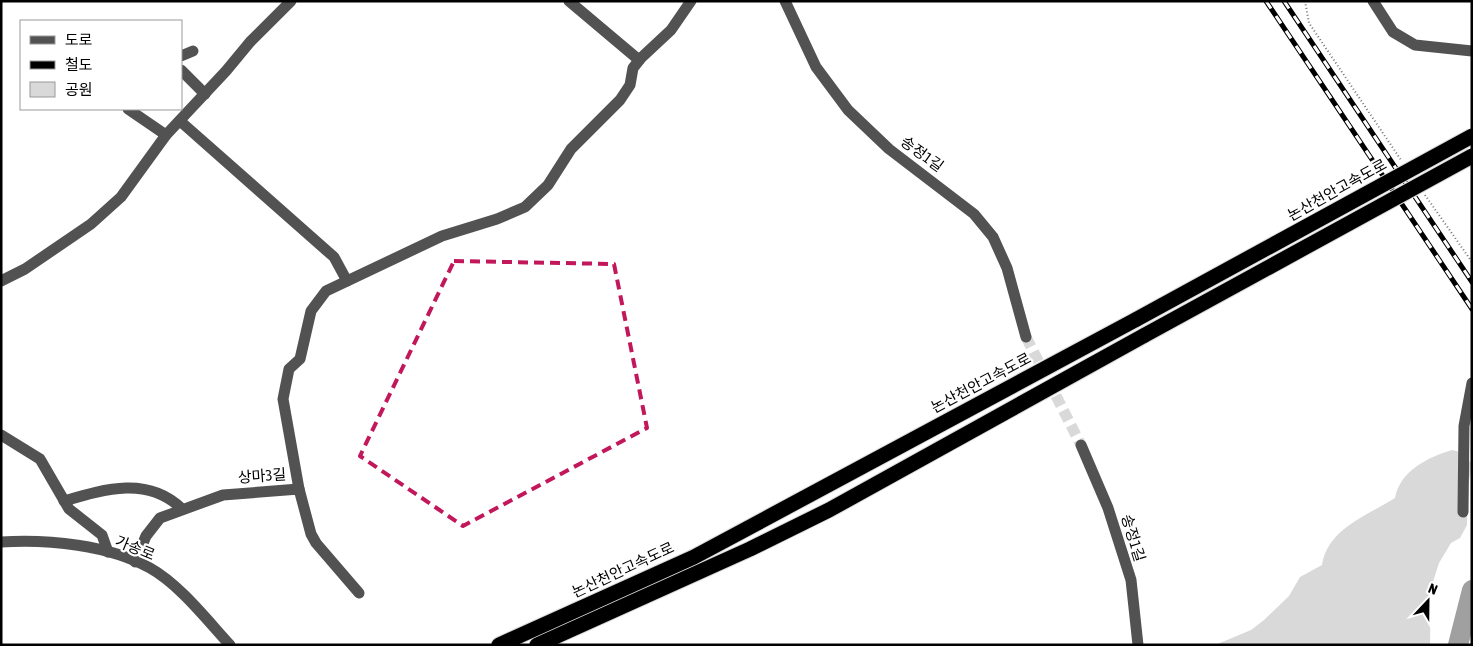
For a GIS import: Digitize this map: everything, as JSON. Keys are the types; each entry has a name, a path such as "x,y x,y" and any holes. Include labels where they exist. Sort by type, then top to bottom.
{"highway":[{"name":"논산천안고속도로","path":"499,645 694,557 1137,319 1472,136"},
{"path":"537,645 741,553 829,510 1472,156"}],"street":[{"path":"1,281 25,269 92,224 121,197 166,135 250,42 291,1"},
{"path":"569,1 639,60"},
{"path":"299,488 282,399 289,369 300,359 311,311 326,291 442,236 498,219 525,207 548,185 571,149 590,127 620,100 630,86 633,68 671,30 691,1"},
{"name":"송정1길","path":"784,1 816,67 848,110 889,149 974,214 993,237 1007,268 1026,337"},
{"path":"1373,1 1393,32 1415,45 1472,52"},
{"path":"182,56 194,51"},
{"path":"182,71 205,94"},
{"path":"130,110 166,135"},
{"path":"180,121 334,257 347,281"},
{"path":"1463,512 1464,426 1472,382"},
{"path":"1,435 40,459 69,509 102,535 108,552"},
{"name":"송정1길","path":"1081,446 1108,508 1131,580 1138,645"},
{"path":"64,501 90,493 129,486 150,491 173,501 182,509"},
{"name":"상마3길","path":"135,562 146,536 160,518 223,495 299,488 311,534 316,543 359,593"},
{"name":"가송로","path":"1,542 62,542 108,552 150,568 187,598 230,645"}],"path":[{"path":"1305,1 1309,23 1406,166"},
{"path":"1422,190 1472,262"}],"highlighted area":[{"path":"454,261 614,264 647,428 463,526 360,456"}],"green space":[{"path":"1452,450 1461,452 1472,464 1468,486 1467,525 1460,538 1451,543 1439,563 1431,588 1430,645 1215,645 1251,630 1264,620 1289,596 1300,577 1322,565 1332,541 1340,532 1361,517 1395,498 1403,480 1416,467 1425,461"}],"waterway":[{"path":"1458,645 1472,590"}],"tunnel":[{"path":"1026,337 1081,445"}],"railway":[{"path":"1266,1 1472,309"},
{"path":"1284,1 1472,282"}]}
